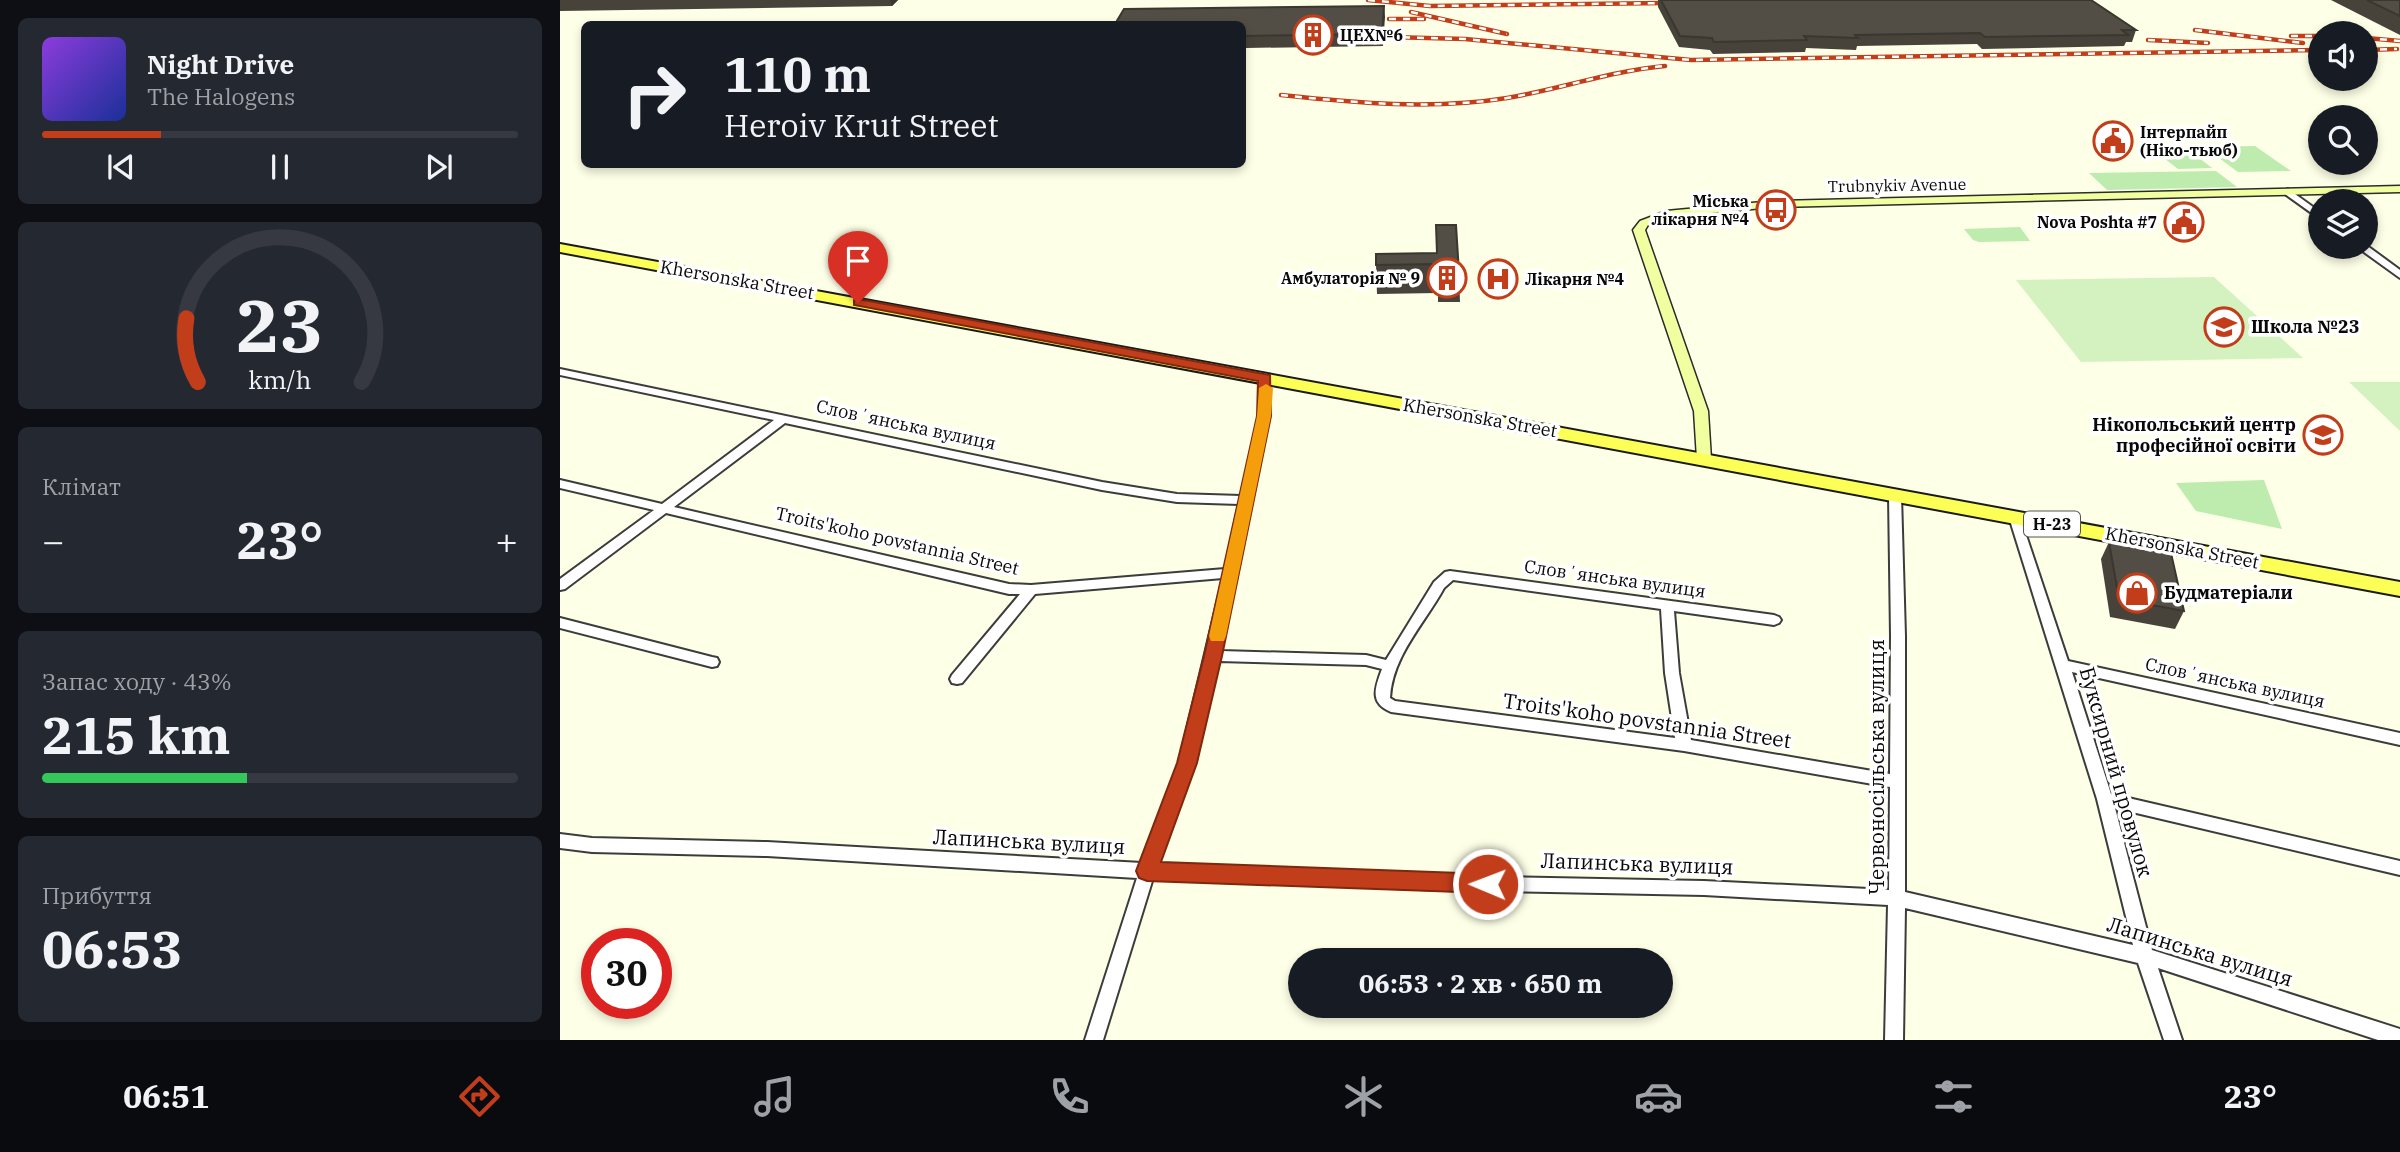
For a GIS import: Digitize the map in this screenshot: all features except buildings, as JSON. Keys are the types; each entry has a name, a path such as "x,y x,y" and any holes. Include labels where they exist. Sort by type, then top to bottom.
{"main road":[{"name":"Trubnykiv Avenue","path":"1704,459 1701,411 1639,230 1654,218 1707,209 1786,204 2400,190"},
{"name":"Khersonska Street","path":"560,248 2400,589"}],"street":[{"path":"2288,192 2308,207"},
{"path":"2378,258 2398,271"},
{"name":"Словʼянська вулиця","path":"560,372 1148,495 1245,500"},
{"path":"1094,1040 1147,871 1187,763 1213,656 1264,416 1265,378"},
{"path":"560,586 783,419"},
{"name":"Troits'koho povstannia Street","path":"560,484 1009,589 1031,590 1230,573"},
{"name":"Червоносільська вулиця","path":"1894,1040 1898,636 1895,495"},
{"name":"Буксирний провулок","path":"2015,517 2105,799 2145,956 2173,1040"},
{"name":"Словʼянська вулиця","path":"1388,666 1438,585 1450,575 1774,620"},
{"path":"957,679 1031,590"},
{"path":"1667,606 1672,673 1684,745"},
{"path":"560,623 712,662"},
{"path":"1213,656 1366,660 1388,666"},
{"name":"Словʼянська вулиця","path":"2063,665 2400,739"},
{"name":"Troits'koho povstannia Street","path":"1388,666 1382,690 1383,701 1391,706 1684,745 1897,782"},
{"path":"2105,799 2400,869"},
{"name":"Лапинська вулиця","path":"560,841 592,845 767,849 1147,871 1443,883 1703,888 1897,898 2145,956 2400,1038"}],"green space":[{"path":"2255,146 2291,171 2238,172 2204,147"},
{"path":"2187,154 2198,157 2212,168 2178,169 2160,155"},
{"path":"2216,171 2237,187 2107,190 2089,173"},
{"path":"2020,227 2030,241 1979,242 1973,240 1964,229"},
{"path":"2214,277 2303,358 2081,362 2016,280"},
{"path":"2349,382 2400,382 2400,431"},
{"path":"2264,480 2282,529 2196,511 2176,483"}],"railway":[{"path":"1368,0 1430,6 1665,3"},
{"path":"1411,12 1507,34"},
{"path":"1389,19 1424,19"},
{"path":"2195,30 2303,43"},
{"path":"2291,36 2308,36"},
{"path":"1389,37 1465,39 1691,60 2308,50"},
{"path":"2378,39 2400,41"},
{"path":"2148,40 2208,43"},
{"path":"2378,50 2397,49"},
{"path":"1281,95 1394,104 1479,102 1665,66"}],"slow traffic":[{"path":"1217,636 1264,416 1266,388"}],"place":[{"name":"ЦЕХ№6","path":"1313,35"},
{"name":"Інтерпайп (Ніко-тьюб)","path":"2113,141"},
{"name":"Міська лікарня №4","path":"1776,210"},
{"name":"Nova Poshta #7","path":"2184,222"},
{"name":"Амбулаторія № 9","path":"1447,278"},
{"name":"Лікарня №4","path":"1498,279"},
{"name":"Школа №23","path":"2224,327"},
{"name":"Нікопольський центр професійної освіти","path":"2323,435"},
{"name":"Будматеріали","path":"2137,593"}],"route":[{"path":"858,303 1265,378 1267,396 1264,416 1213,656 1187,763 1147,871 1488,884"}]}
